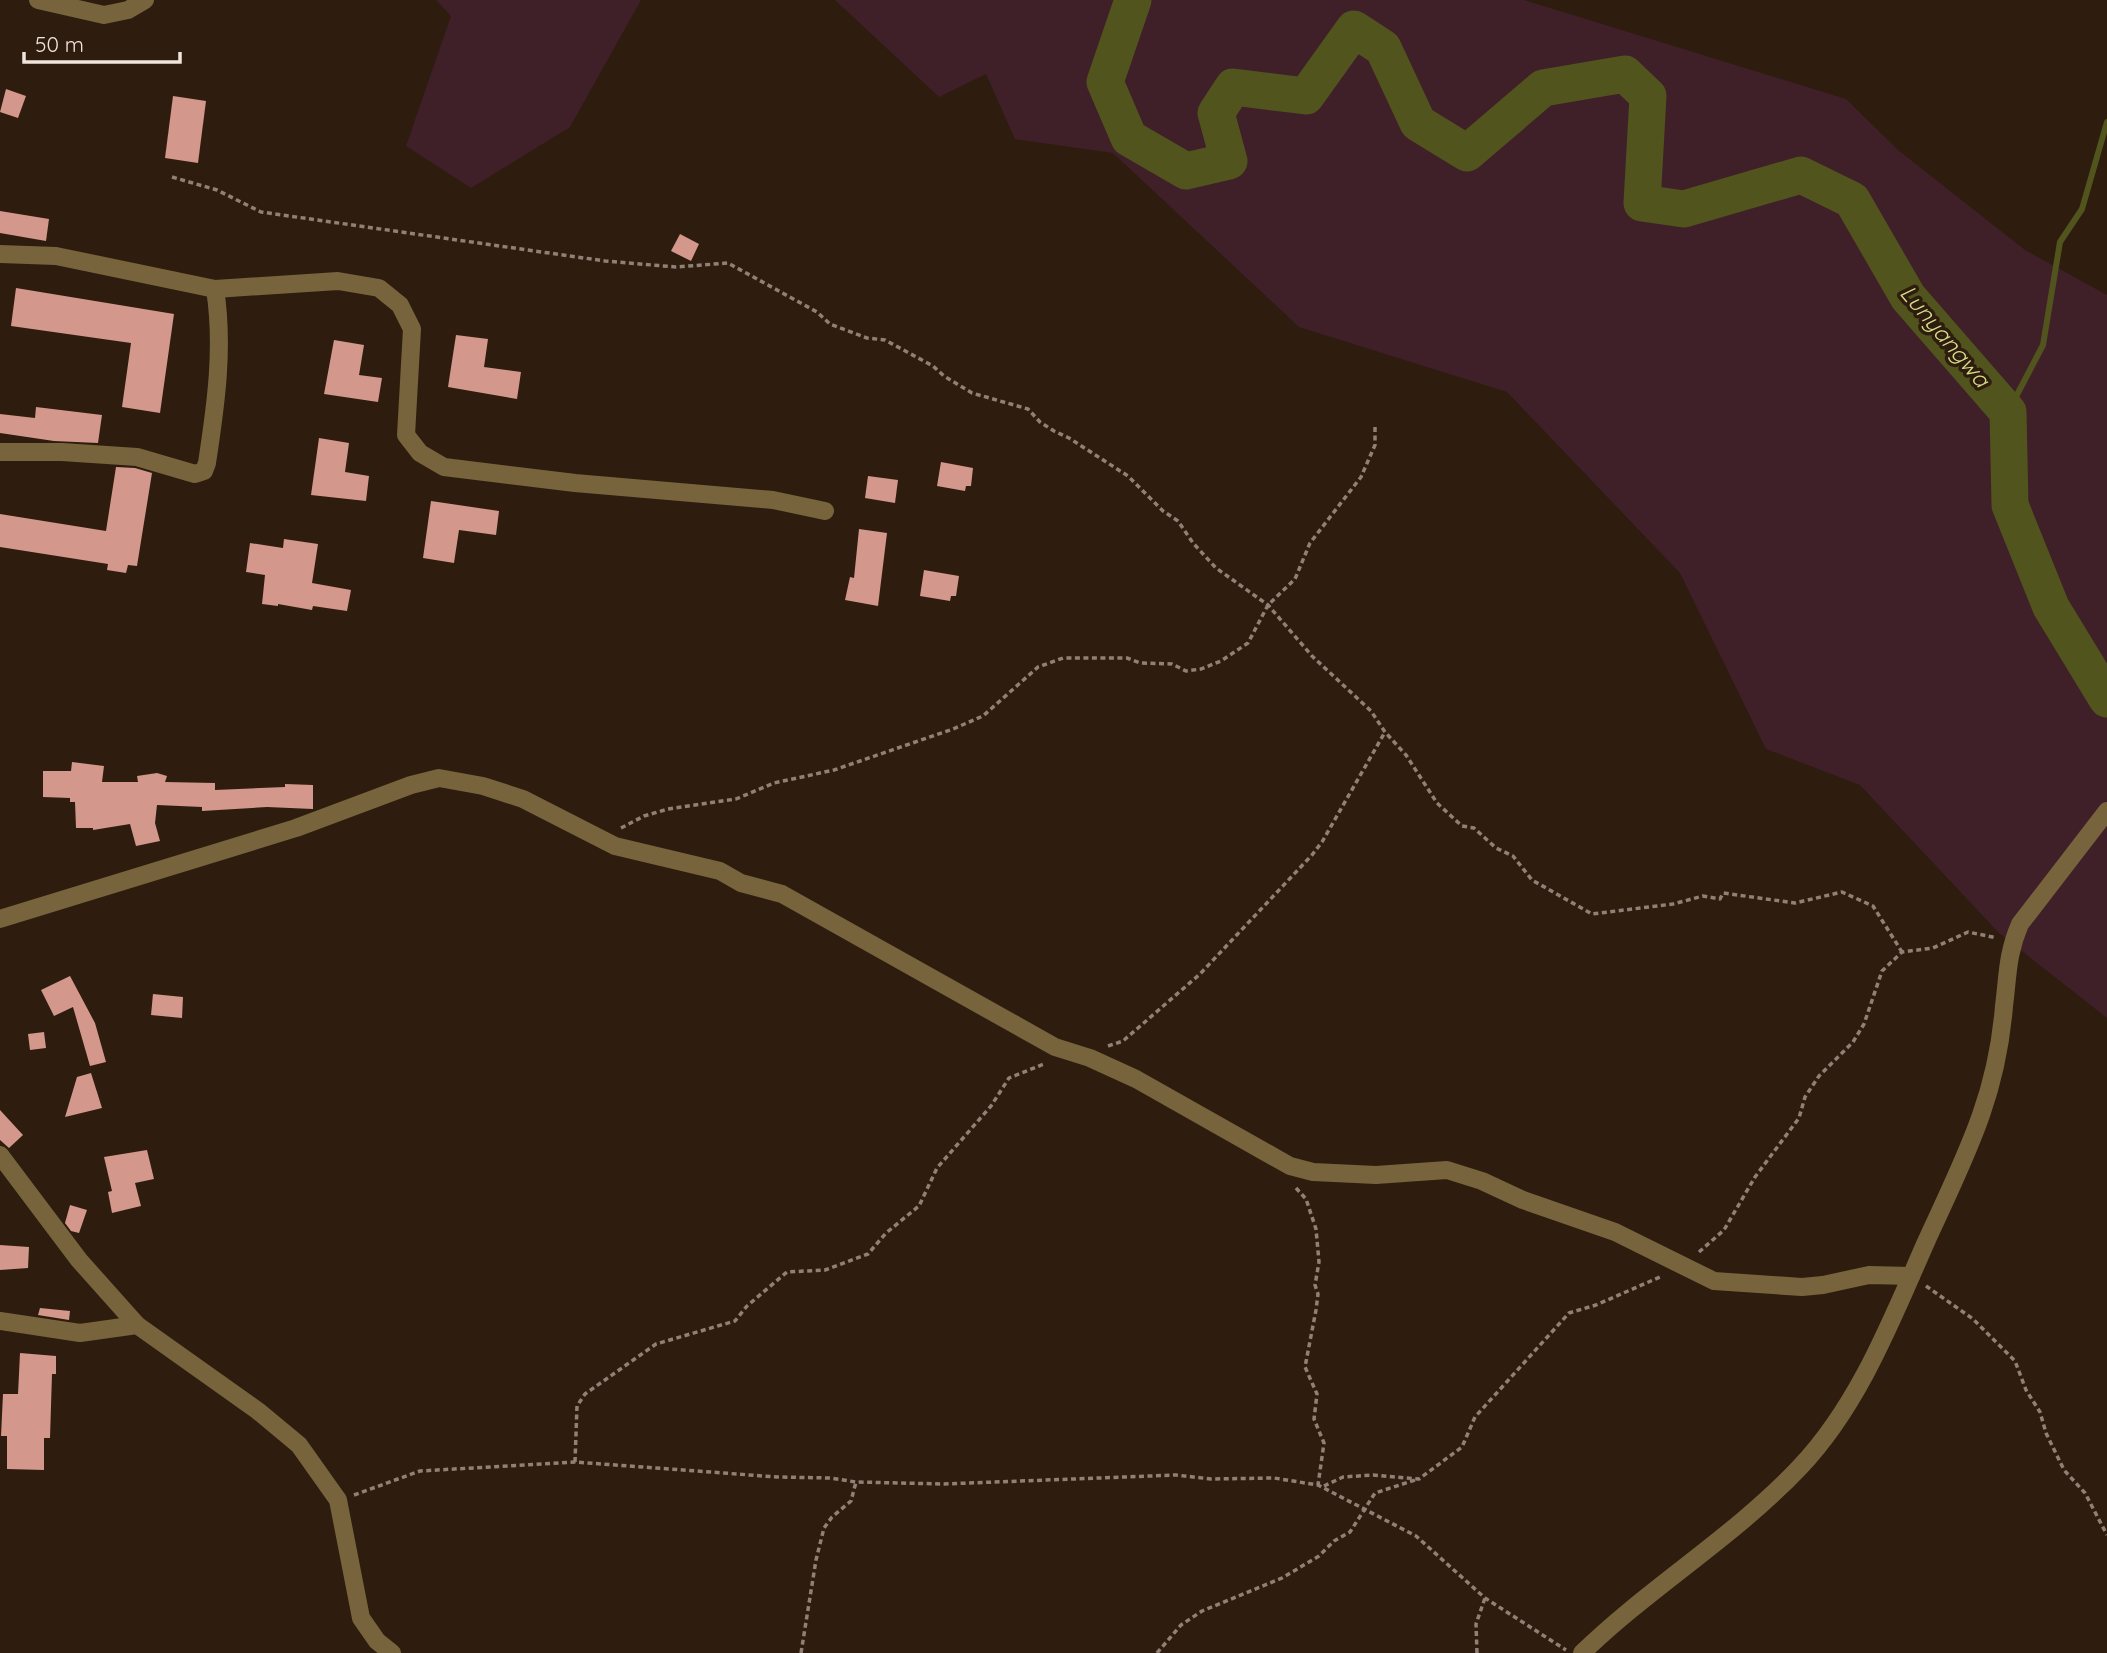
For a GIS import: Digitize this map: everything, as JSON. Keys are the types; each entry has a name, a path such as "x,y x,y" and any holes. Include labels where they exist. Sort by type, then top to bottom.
{"street":[{"path":"38,0 104,15 128,10 145,0"},
{"path":"0,254 56,256 215,289 338,281 379,288 400,305 412,329 406,435 420,453 444,467 773,500 825,511"},
{"path":"0,452 62,452 137,457 195,474 204,471 218,391 220,321 215,289"},
{"path":"0,919 296,828 411,785 439,778 483,786 523,799 615,846 720,871 741,883 782,894 1055,1047 1090,1058 1136,1079 1290,1166 1313,1172 1376,1175 1447,1170 1615,1232 1714,1281 1784,1287 1823,1285 1870,1275 1911,1276"},
{"path":"1582,1653 1751,1514 1801,1466 1836,1420 1870,1363 1981,1114 1997,1054 2005,1005 2005,979 2012,943 2020,924 2107,811"},
{"path":"0,1155 79,1259 137,1325 258,1411 299,1446 338,1500 361,1618 377,1641 392,1653"},
{"path":"0,1321 80,1333 137,1325"}],"path":[{"path":"172,177 218,190 261,212 605,261 676,267 728,262 817,312 830,324 867,338 885,340 933,366 972,393 1028,409 1040,422 1128,476 1163,511 1178,521 1193,543 1216,568 1268,605 1312,656 1371,711 1385,732 1406,755 1437,803 1462,826 1474,828 1496,848 1513,856 1532,880 1592,914 1673,904 1703,896 1720,898 1723,893 1795,903 1842,892 1873,906 1902,952"},
{"path":"596,838 644,816 668,809 736,799 774,783 834,770 953,729 983,716 1038,667 1063,658 1127,658 1140,663 1172,664 1186,671 1201,669 1221,661 1248,643 1268,605 1295,579 1310,543 1361,477 1375,445 1375,426"},
{"path":"1090,1058 1102,1048 1123,1041 1200,974 1312,855 1385,732"},
{"path":"1157,1653 1181,1625 1202,1611 1282,1578 1319,1556 1334,1541 1350,1532 1375,1493 1419,1479 1462,1447 1475,1417 1569,1313 1596,1305 1682,1266 1724,1230 1755,1177 1799,1118 1805,1097 1819,1076 1853,1042 1864,1024 1882,971 1902,952 1933,948 1968,932 2012,943"},
{"path":"575,1462 577,1406 585,1394 656,1344 735,1321 747,1306 787,1272 825,1270 868,1254 886,1233 919,1206 937,1168 991,1106 1009,1079 1072,1052"},
{"path":"1290,1166 1290,1181 1306,1199 1316,1229 1319,1262 1315,1284 1318,1294 1304,1367 1317,1394 1314,1419 1324,1443 1320,1485"},
{"path":"1911,1276 1973,1319 2015,1361 2064,1470 2085,1493 2107,1535"},
{"path":"338,1500 420,1471 575,1462 777,1477 830,1478 856,1482 944,1484 1177,1475 1211,1479 1274,1478 1328,1486 1343,1477 1373,1475 1419,1479"},
{"path":"801,1653 824,1528 851,1501 856,1482"},
{"path":"1320,1485 1416,1536 1485,1598 1570,1653"},
{"path":"1477,1653 1476,1624 1485,1598"}],"shaded area":[{"path":"436,0 641,0 570,127 471,188 406,146 451,16"},
{"path":"835,0 1524,0 1846,99 1898,150 2025,250 2107,295 2107,1018 1999,933 1860,785 1766,749 1680,573 1507,392 1299,327 1113,153 1015,139 986,74 939,97"}],"building":[{"path":"6,89 26,96 18,118 0,112"},
{"path":"173,96 206,101 198,163 165,158"},
{"path":"0,211 49,219 46,241 0,233"},
{"path":"680,234 699,244 691,261 671,251"},
{"path":"16,288 174,314 160,413 122,407 131,343 11,326"},
{"path":"456,335 488,339 484,367 521,372 517,399 448,387"},
{"path":"334,340 364,345 359,375 382,378 378,402 324,394"},
{"path":"36,407 102,415 98,443 54,441 0,433 0,414 35,418"},
{"path":"319,438 349,443 345,472 369,476 366,501 311,495"},
{"path":"941,462 973,468 971,486 966,486 965,491 937,486"},
{"path":"116,467 135,468 152,473 137,566 128,565 126,573 107,570 108,564 0,547 0,514 106,531"},
{"path":"868,476 898,480 895,503 865,498"},
{"path":"431,501 499,511 496,535 459,530 454,563 423,558"},
{"path":"859,529 887,533 878,606 845,600 850,577 854,578"},
{"path":"284,539 318,544 312,583 351,590 347,611 313,606 312,610 262,604 265,575 246,572 250,543 283,548"},
{"path":"924,570 959,576 956,596 951,596 950,601 920,596"},
{"path":"72,762 104,766 102,782 138,782 137,776 157,773 167,776 165,782 215,783 215,790 285,787 285,784 313,785 313,809 267,807 202,811 202,807 157,805 155,823 160,841 136,846 130,824 93,830 76,828 75,802 70,802 70,798 43,797 43,771 71,771"},
{"path":"70,976 95,1023 106,1062 90,1066 73,1007 54,1016 41,990"},
{"path":"153,994 183,997 182,1018 151,1015"},
{"path":"44,1032 46,1048 30,1050 28,1034"},
{"path":"91,1073 102,1108 65,1117 77,1077"},
{"path":"0,1110 23,1135 9,1148 0,1140"},
{"path":"147,1150 154,1179 135,1183 141,1206 112,1213 108,1192 112,1191 104,1157"},
{"path":"70,1205 87,1210 79,1233 71,1231 65,1223"},
{"path":"0,1245 29,1247 28,1268 0,1270"},
{"path":"40,1308 70,1311 69,1320 38,1315"},
{"path":"20,1353 56,1356 56,1374 52,1374 50,1438 44,1438 44,1470 7,1469 7,1436 1,1436 3,1394 18,1394"}],"waterway":[{"name":"Lunyangwa","path":"1133,0 1105,82 1129,138 1186,171 1229,161 1216,113 1233,87 1306,96 1354,29 1383,48 1418,123 1467,153 1543,88 1625,74 1648,96 1642,203 1684,209 1801,175 1852,200 1908,297 2008,412 2010,505 2051,607 2107,699"},
{"path":"2008,412 2043,345 2060,242 2082,209 2107,122"}]}
